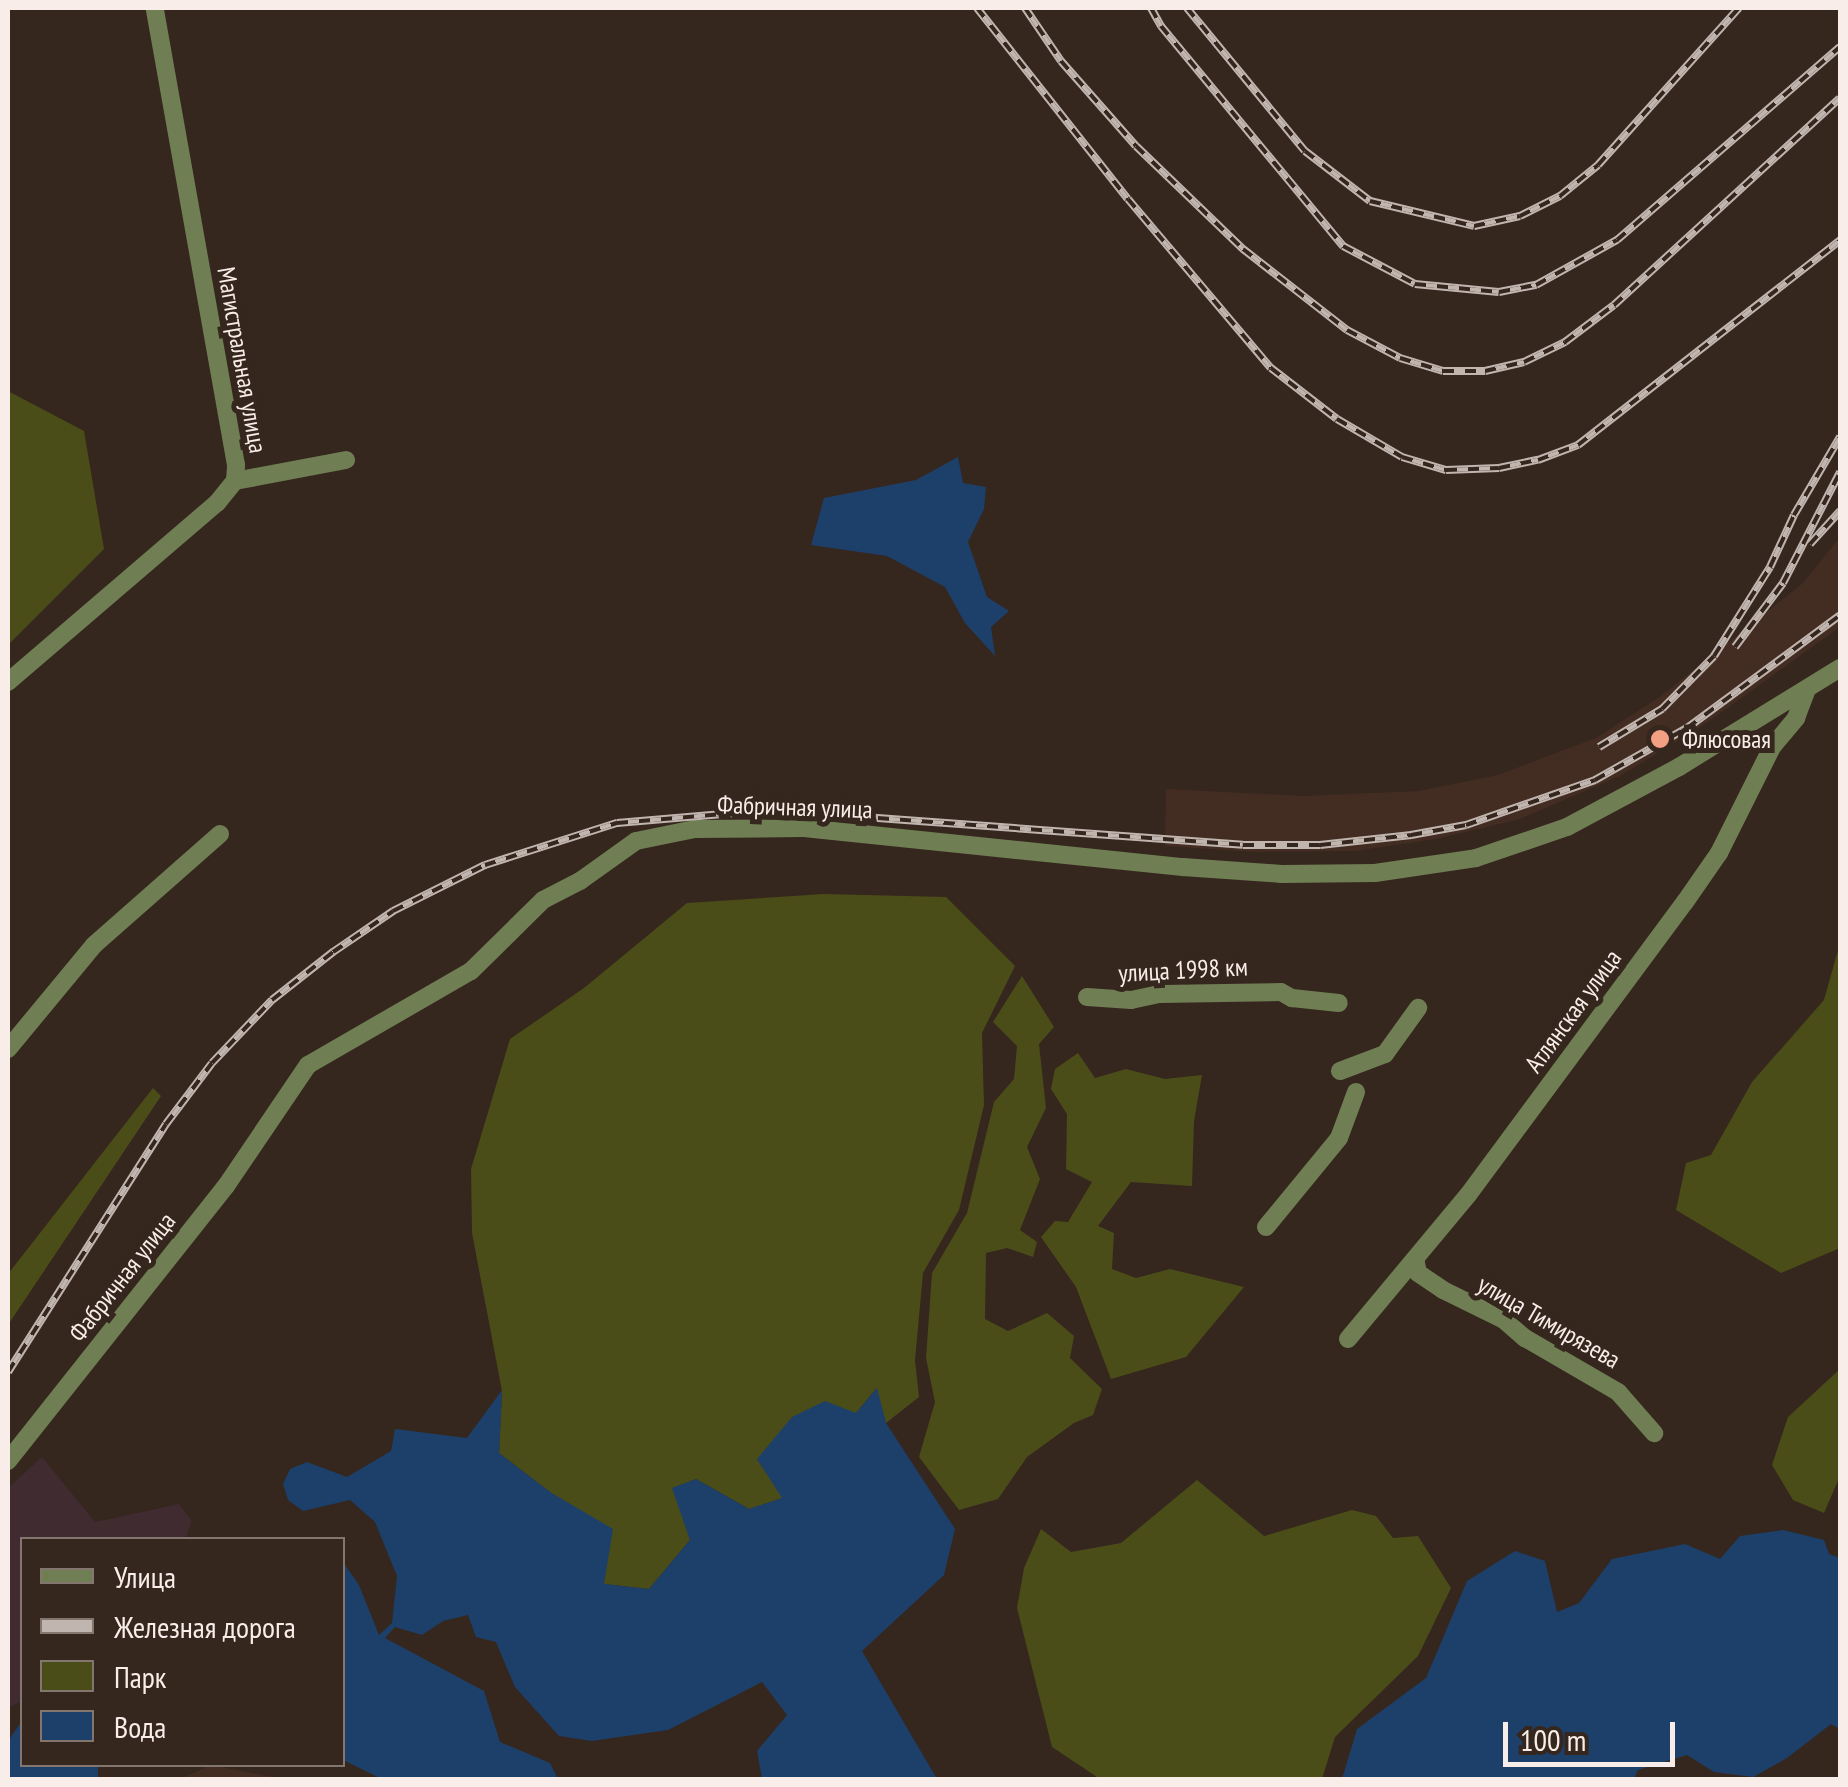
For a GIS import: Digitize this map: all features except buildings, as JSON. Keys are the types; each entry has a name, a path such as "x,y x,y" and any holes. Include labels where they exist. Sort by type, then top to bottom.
{"street":[{"name":"Магистральная улица","path":"8,682 217,503 235,481 236,464 155,8"},
{"path":"235,481 346,460"},
{"name":"Фабричная улица","path":"8,1461 226,1186 308,1065 471,970 542,900 580,881 636,842 695,829 804,828 1183,868 1282,874 1376,873 1476,858 1567,827 1806,692 1840,668"},
{"name":"Атлянская улица","path":"1348,1339 1416,1262 1711,865 1772,746 1796,718 1806,692"},
{"path":"8,1049 94,945 220,834"},
{"name":"улица 1998 км","path":"1087,998 1131,1000 1160,994 1281,992 1292,998 1338,1003"},
{"path":"1340,1071 1385,1054 1418,1008"},
{"path":"1266,1227 1339,1138 1356,1092"},
{"name":"улица Тимирязева","path":"1416,1262 1418,1273 1442,1290 1504,1320 1525,1338 1618,1392 1654,1432"}],"shaded area":[{"path":"1840,537 1840,627 1705,724 1620,776 1520,819 1436,839 1355,851 1256,852 1165,846 1166,789 1304,796 1419,791 1498,775 1596,738 1661,696 1803,583"},
{"path":"42,1457 95,1522 179,1504 192,1521 186,1537 20,1537 20,1702 8,1708 8,1488"},
{"path":"207,1767 221,1767 284,1779 180,1779"}],"green space":[{"path":"8,391 84,431 104,549 8,645"},
{"path":"824,894 946,897 1015,966 982,1033 984,1105 959,1210 923,1273 915,1360 919,1397 886,1423 876,1389 856,1413 757,1459 783,1498 749,1509 696,1479 673,1488 690,1540 649,1589 604,1584 550,1492 499,1453 502,1391 472,1233 471,1169 510,1039 584,988 687,903"},
{"path":"1840,943 1840,1248 1781,1273 1676,1210 1686,1163 1711,1155 1752,1082 1824,1000"},
{"path":"1022,976 1054,1027 1039,1044 1046,1108 1027,1147 1040,1179 1020,1230 1037,1242 1033,1257 1007,1248 986,1253 985,1319 1008,1331 1047,1313 1074,1336 1070,1358 1102,1389 1093,1415 1074,1423 1027,1457 998,1499 959,1510 919,1457 935,1402 926,1358 932,1273 967,1213 994,1102 1014,1079 1017,1046 993,1022"},
{"path":"1078,1053 1095,1078 1126,1069 1165,1079 1202,1075 1194,1121 1192,1186 1131,1182 1098,1226 1114,1233 1112,1269 1136,1278 1170,1269 1244,1287 1186,1357 1111,1379 1076,1287 1041,1237 1055,1221 1068,1222 1092,1182 1066,1169 1067,1114 1051,1089 1055,1069"},
{"path":"153,1088 161,1096 8,1325 8,1274"},
{"path":"1840,1369 1840,1476 1824,1513 1793,1500 1772,1465 1788,1417"},
{"path":"1197,1480 1264,1536 1352,1510 1376,1516 1393,1538 1418,1536 1451,1588 1418,1656 1335,1737 1322,1779 1100,1779 1052,1747 1017,1608 1024,1568 1041,1529 1071,1552 1121,1543"}],"water":[{"path":"958,457 963,483 986,487 984,509 968,542 987,597 1009,611 991,627 995,656 965,623 945,587 887,556 811,545 824,498 916,480"},
{"path":"877,1388 886,1423 955,1529 944,1575 862,1651 937,1779 762,1779 757,1751 787,1715 762,1682 668,1730 592,1741 559,1736 515,1687 496,1642 476,1637 468,1615 443,1621 422,1635 395,1627 385,1638 484,1691 500,1742 550,1763 558,1779 382,1779 345,1761 345,1565 359,1585 379,1635 392,1623 397,1576 375,1522 350,1500 303,1511 288,1500 283,1484 290,1469 307,1462 347,1477 391,1451 395,1429 467,1438 502,1390 499,1453 550,1492 613,1529 604,1584 649,1589 690,1540 672,1488 696,1479 749,1509 782,1498 757,1459 792,1417 825,1401 856,1413"},
{"path":"1783,1530 1824,1540 1829,1554 1840,1558 1840,1729 1831,1724 1787,1758 1753,1777 1714,1772 1687,1755 1638,1770 1634,1779 1342,1779 1357,1729 1426,1678 1467,1581 1515,1551 1545,1561 1557,1612 1579,1603 1612,1559 1685,1544 1720,1559 1740,1536"},
{"path":"20,1724 20,1767 98,1767 98,1779 8,1779 8,1741"}],"railway":[{"path":"977,8 1128,199 1271,368 1337,419 1402,457 1446,470 1499,468 1538,460 1578,445 1840,240"},
{"path":"1025,8 1061,61 1136,146 1243,249 1347,330 1400,358 1443,371 1485,371 1524,362 1565,342 1614,305 1840,98"},
{"path":"1151,8 1161,26 1343,246 1415,284 1499,292 1536,285 1617,240 1840,47"},
{"path":"1187,8 1305,151 1370,201 1474,226 1520,216 1560,196 1598,165 1739,8"},
{"path":"1599,747 1662,709 1714,656 1770,567 1794,515 1840,437"},
{"path":"1735,647 1783,583 1840,472"},
{"path":"1810,544 1840,511"},
{"path":"8,1372 166,1124 212,1063 272,1000 333,952 393,911 485,865 617,823 768,810 1243,845 1320,845 1466,825 1595,780 1687,728 1840,615"}],"place":[{"name":"Флюсовая","path":"1660,739"}]}
